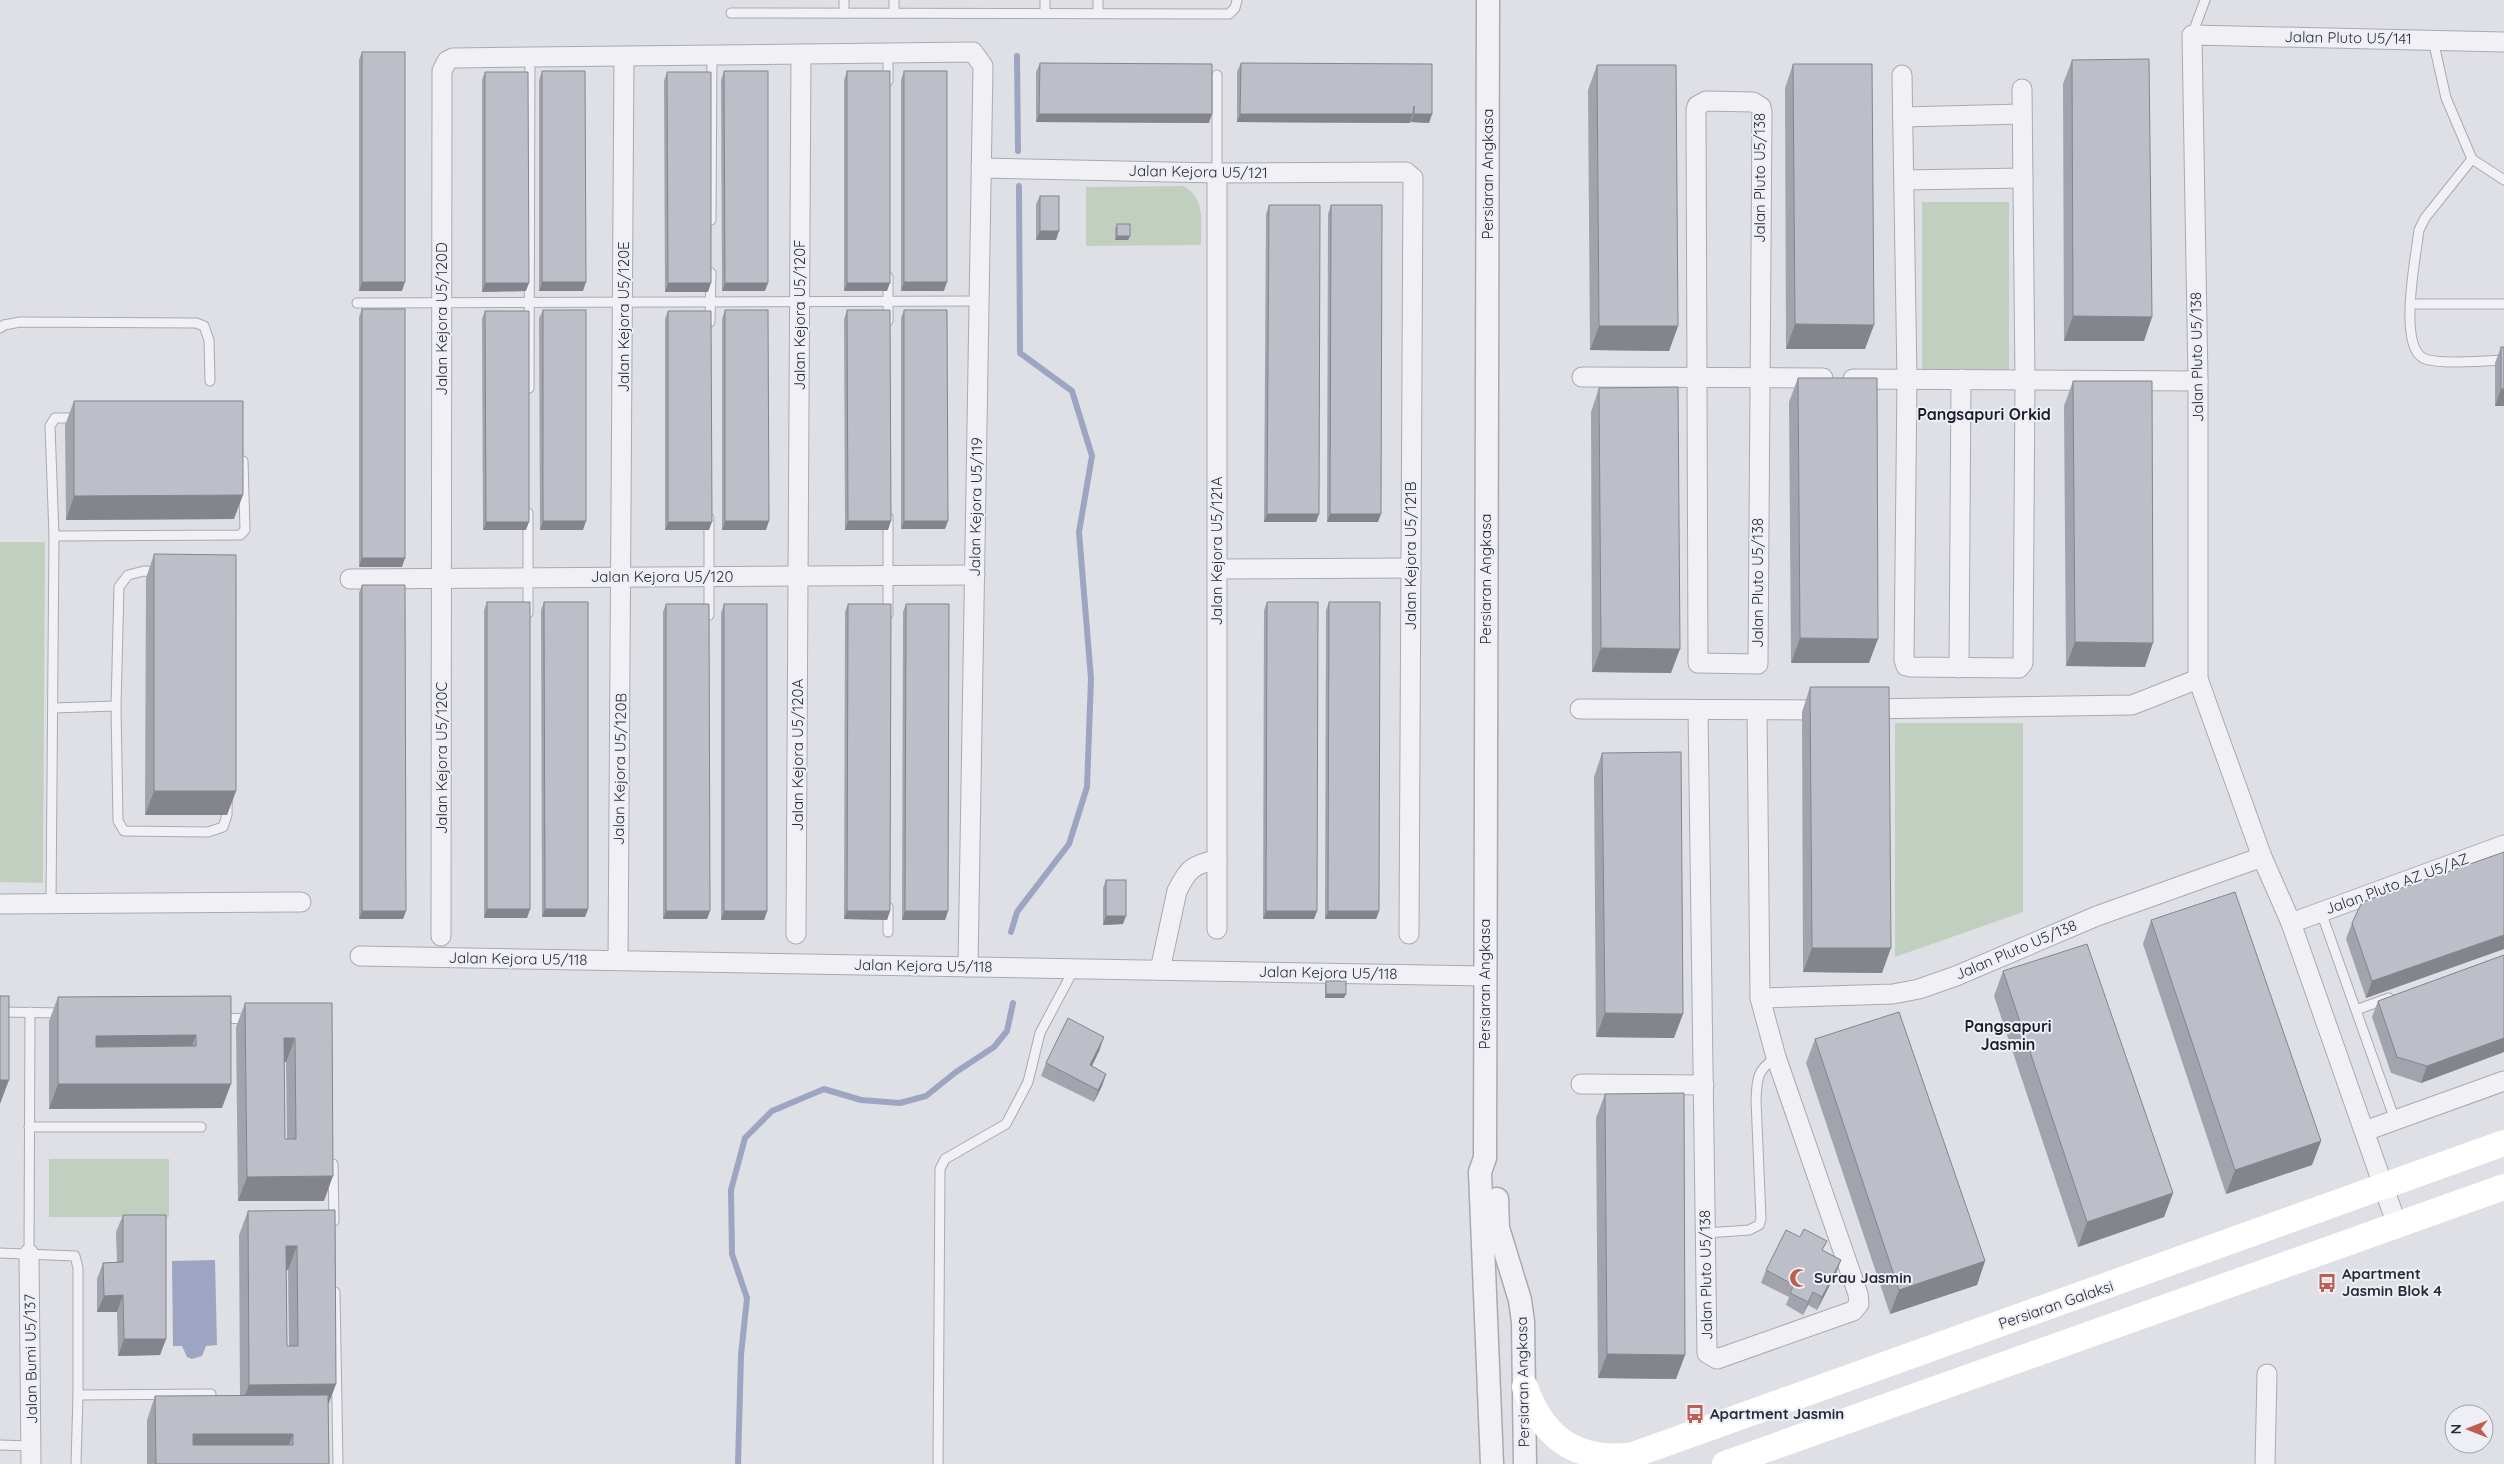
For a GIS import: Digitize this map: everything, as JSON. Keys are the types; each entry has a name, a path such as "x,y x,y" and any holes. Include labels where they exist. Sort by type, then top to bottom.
{"main road":[{"name":"Persiaran Galaksi","path":"1525,1387 1533,1409 1546,1428 1563,1443 1584,1453 1619,1460 2160,1268 2504,1143"},
{"path":"1725,1464 2504,1187"}],"street":[{"name":"Persiaran Angkasa","path":"1488,0 1485,1158 1480,1172 1492,1464"},
{"name":"Jalan Pluto U5/141","path":"2192,35 2504,42"},
{"name":"Jalan Pluto U5/138","path":"2192,35 2198,381 2198,679 2262,857 2291,923 2397,1225"},
{"name":"Jalan Kejora U5/119","path":"888,53 972,52 983,66 968,967"},
{"path":"530,57 888,53"},
{"name":"Jalan Kejora U5/120F","path":"800,576 801,54"},
{"name":"Jalan Kejora U5/120E","path":"622,577 624,56"},
{"name":"Jalan Kejora U5/120D","path":"442,579 442,71 448,61 453,58 530,57"},
{"path":"1902,75 1907,379 1904,660 1906,666 1911,667 2019,668 2023,663 2025,380 2022,89"},
{"name":"Jalan Pluto U5/138","path":"1706,101 1753,102 1761,107 1762,112 1758,664 1698,663 1698,378 1696,110 1698,106 1706,101"},
{"path":"1902,117 2022,114"},
{"name":"Jalan Kejora U5/121","path":"982,168 1217,173 1406,172 1413,178"},
{"name":"Jalan Kejora U5/121A","path":"1217,173 1217,929"},
{"name":"Jalan Kejora U5/121B","path":"1409,934 1413,178"},
{"path":"1904,180 2023,178"},
{"path":"1582,377 2198,381"},
{"path":"1959,668 1961,379"},
{"path":"1217,569 1411,568"},
{"name":"Jalan Kejora U5/120","path":"350,579 975,575"},
{"name":"Jalan Kejora U5/120A","path":"796,934 800,576"},
{"name":"Jalan Kejora U5/120B","path":"618,960 622,577"},
{"name":"Jalan Kejora U5/120C","path":"441,936 442,579"},
{"path":"1580,710 1757,710 2132,705 2198,679"},
{"name":"Jalan Pluto U5/138","path":"1698,710 1707,1353 1712,1358 1717,1359 1853,1310 1859,1304 1858,1294 1776,1058 1760,998 1757,710"},
{"name":"Jalan Pluto AZ U5/AZ","path":"2291,923 2504,846"},
{"name":"Jalan Pluto U5/138","path":"1760,998 1892,994 1919,989 1956,976 2097,916 2262,857"},
{"path":"1160,970 1177,891 1182,880 1198,863 1217,860"},
{"path":"0,904 301,902"},
{"name":"Jalan Kejora U5/118","path":"360,956 1485,976"},
{"path":"2365,1131 2504,1081"},
{"path":"1580,1084 1704,1085"},
{"name":"Persiaran Angkasa","path":"1485,1158 1496,1169 1498,1228 1520,1300 1524,1322 1525,1464"},
{"name":"Jalan Bumi U5/137","path":"29,1254 31,1455"},
{"path":"2265,1464 2267,1374"}],"lane":[{"path":"844,0 844,14"},
{"path":"894,0 894,14"},
{"path":"1045,0 1045,14"},
{"path":"1098,0 1098,14"},
{"path":"731,13 1229,14 1235,8 1237,0"},
{"path":"2192,35 2205,0"},
{"path":"2433,40 2446,98 2472,159 2504,180"},
{"path":"888,53 888,92"},
{"path":"711,233 712,55"},
{"path":"529,401 530,57"},
{"path":"1217,75 1217,173"},
{"path":"2472,159 2425,218 2419,230 2409,324 2416,352 2424,358 2435,361 2504,360"},
{"path":"710,263 710,332"},
{"path":"888,272 888,331"},
{"path":"356,303 979,301"},
{"path":"2411,304 2504,304"},
{"path":"0,328 4,325 20,322 196,323 204,326 209,340 210,381"},
{"path":"51,904 54,536 50,426 55,418 92,418"},
{"path":"54,536 240,535 245,530 242,451"},
{"path":"528,499 528,627"},
{"path":"888,507 888,625"},
{"path":"709,508 709,626"},
{"path":"144,571 227,579 231,588 227,816 223,827 208,832 124,832 118,821 116,706 119,587 128,575 144,571"},
{"path":"54,708 116,706"},
{"path":"888,892 888,932"},
{"path":"2321,912 2395,1120"},
{"path":"938,1464 940,1169 945,1159 1006,1124 1028,1082 1040,1033 1074,968"},
{"path":"2356,1010 2402,993"},
{"path":"0,1012 79,1014"},
{"path":"29,1254 30,1012"},
{"path":"206,1018 265,1019"},
{"path":"1706,1233 1749,1230 1759,1225 1761,1220 1756,1100 1757,1081 1761,1069 1776,1058"},
{"path":"29,1127 200,1127"},
{"path":"333,1158 334,1227"},
{"path":"0,1253 75,1256 78,1268 76,1464"},
{"path":"335,1286 338,1464"},
{"path":"78,1395 210,1394"},
{"path":"0,1445 31,1455"}],"green space":[{"path":"1183,186 1196,197 1199,204 1201,212 1201,245 1086,246 1086,187"},
{"path":"1922,202 2009,202 2009,373 1922,373"},
{"path":"0,542 45,542 43,883 0,882"},
{"path":"1895,723 2023,723 2023,912 1895,957"},
{"path":"49,1159 169,1159 169,1217 49,1217"}],"water":[{"path":"215,1260 217,1345 206,1346 202,1356 192,1359 187,1357 182,1346 173,1346 172,1261"}],"building":[{"path":"362,52 405,52 405,282 362,282"},
{"path":"2149,59 2152,317 2073,316 2072,60"},
{"path":"1040,63 1212,64 1212,114 1039,114"},
{"path":"1241,63 1432,64 1432,114 1414,114 1414,106 1413,114 1240,114"},
{"path":"1793,64 1872,64 1874,325 1795,324"},
{"path":"1597,65 1676,65 1678,326 1599,326"},
{"path":"542,71 585,71 586,282 542,282"},
{"path":"724,71 768,71 768,283 725,283"},
{"path":"847,71 890,71 890,283 847,283"},
{"path":"904,71 947,71 947,282 904,282"},
{"path":"485,72 528,72 529,283 485,283"},
{"path":"667,72 711,72 711,283 668,283"},
{"path":"1040,196 1059,196 1059,231 1040,231"},
{"path":"1269,205 1320,205 1319,514 1267,514"},
{"path":"1331,205 1382,205 1381,514 1330,514"},
{"path":"1117,224 1130,224 1130,236 1117,236"},
{"path":"362,309 405,309 405,558 362,558"},
{"path":"543,310 586,310 586,521 543,521"},
{"path":"725,310 768,310 769,521 725,521"},
{"path":"847,310 890,310 891,521 848,521"},
{"path":"904,310 947,310 948,521 904,521"},
{"path":"485,311 529,311 529,522 486,522"},
{"path":"668,311 711,311 712,522 668,522"},
{"path":"2501,347 2504,347 2504,389 2501,389"},
{"path":"1798,378 1877,378 1878,639 1800,638"},
{"path":"2073,381 2152,381 2153,643 2075,642"},
{"path":"1678,387 1680,649 1601,648 1599,388"},
{"path":"74,401 243,401 243,495 74,496"},
{"path":"154,554 236,555 236,791 154,791"},
{"path":"362,585 405,585 406,911 362,911"},
{"path":"487,602 530,602 530,909 487,909"},
{"path":"544,602 588,602 588,909 545,909"},
{"path":"1267,602 1318,602 1317,911 1266,911"},
{"path":"1329,602 1380,602 1379,911 1328,911"},
{"path":"666,604 709,604 710,911 666,911"},
{"path":"724,604 767,604 767,911 724,911"},
{"path":"848,604 891,604 890,911 847,911"},
{"path":"906,604 949,604 948,911 905,911"},
{"path":"1810,687 1889,687 1891,948 1812,948"},
{"path":"1681,752 1683,1014 1605,1013 1602,753"},
{"path":"2504,852 2504,935 2372,981 2352,923 2362,902"},
{"path":"1106,880 1126,880 1126,916 1106,916"},
{"path":"2235,892 2321,1141 2235,1170 2151,920"},
{"path":"2087,944 2173,1193 2087,1222 2003,971"},
{"path":"2504,955 2504,1038 2427,1066 2397,1057 2378,1001"},
{"path":"1326,981 1346,981 1346,994 1326,994"},
{"path":"0,996 9,996 9,1080 0,1080"},
{"path":"231,996 231,1084 58,1084 58,997","holes":["196,1035 196,1046 96,1047 96,1036"]},
{"path":"245,1003 332,1003 333,1176 247,1177","holes":["284,1038 295,1038 296,1139 285,1139"]},
{"path":"1899,1012 1985,1261 1899,1290 1815,1039"},
{"path":"1068,1018 1104,1037 1090,1065 1106,1074 1098,1090 1046,1063"},
{"path":"1684,1093 1685,1355 1607,1354 1605,1094"},
{"path":"335,1210 336,1384 249,1385 248,1211","holes":["286,1246 297,1246 298,1346 287,1346"]},
{"path":"123,1215 166,1215 166,1339 124,1339 123,1295 104,1296 103,1263 123,1262"},
{"name":"Surau Jasmin","path":"1804,1229 1827,1241 1822,1250 1841,1260 1822,1297 1813,1292 1808,1302 1790,1293 1794,1285 1766,1270 1786,1230 1800,1237"},
{"path":"328,1395 329,1464 156,1464 155,1396","holes":["193,1434 293,1434 293,1445 193,1445"]}],"waterway":[{"path":"1017,56 1018,151"},
{"path":"1011,932 1017,912 1069,844 1087,787 1091,679 1079,532 1092,456 1072,391 1020,353 1019,186"},
{"path":"738,1464 741,1355 747,1298 732,1254 731,1190 745,1138 772,1111 824,1089 861,1100 900,1103 926,1096 956,1072 994,1047 1007,1031 1013,1003"}],"place":[{"name":"Surau Jasmin","path":"1799,1278"},
{"name":"Apartment Jasmin Blok 4","path":"2327,1283"},
{"name":"Apartment Jasmin","path":"1695,1414"}],"district":[{"name":"Pangsapuri Orkid","path":"1984,414"},
{"name":"Pangsapuri Jasmin","path":"2008,1035"}]}
